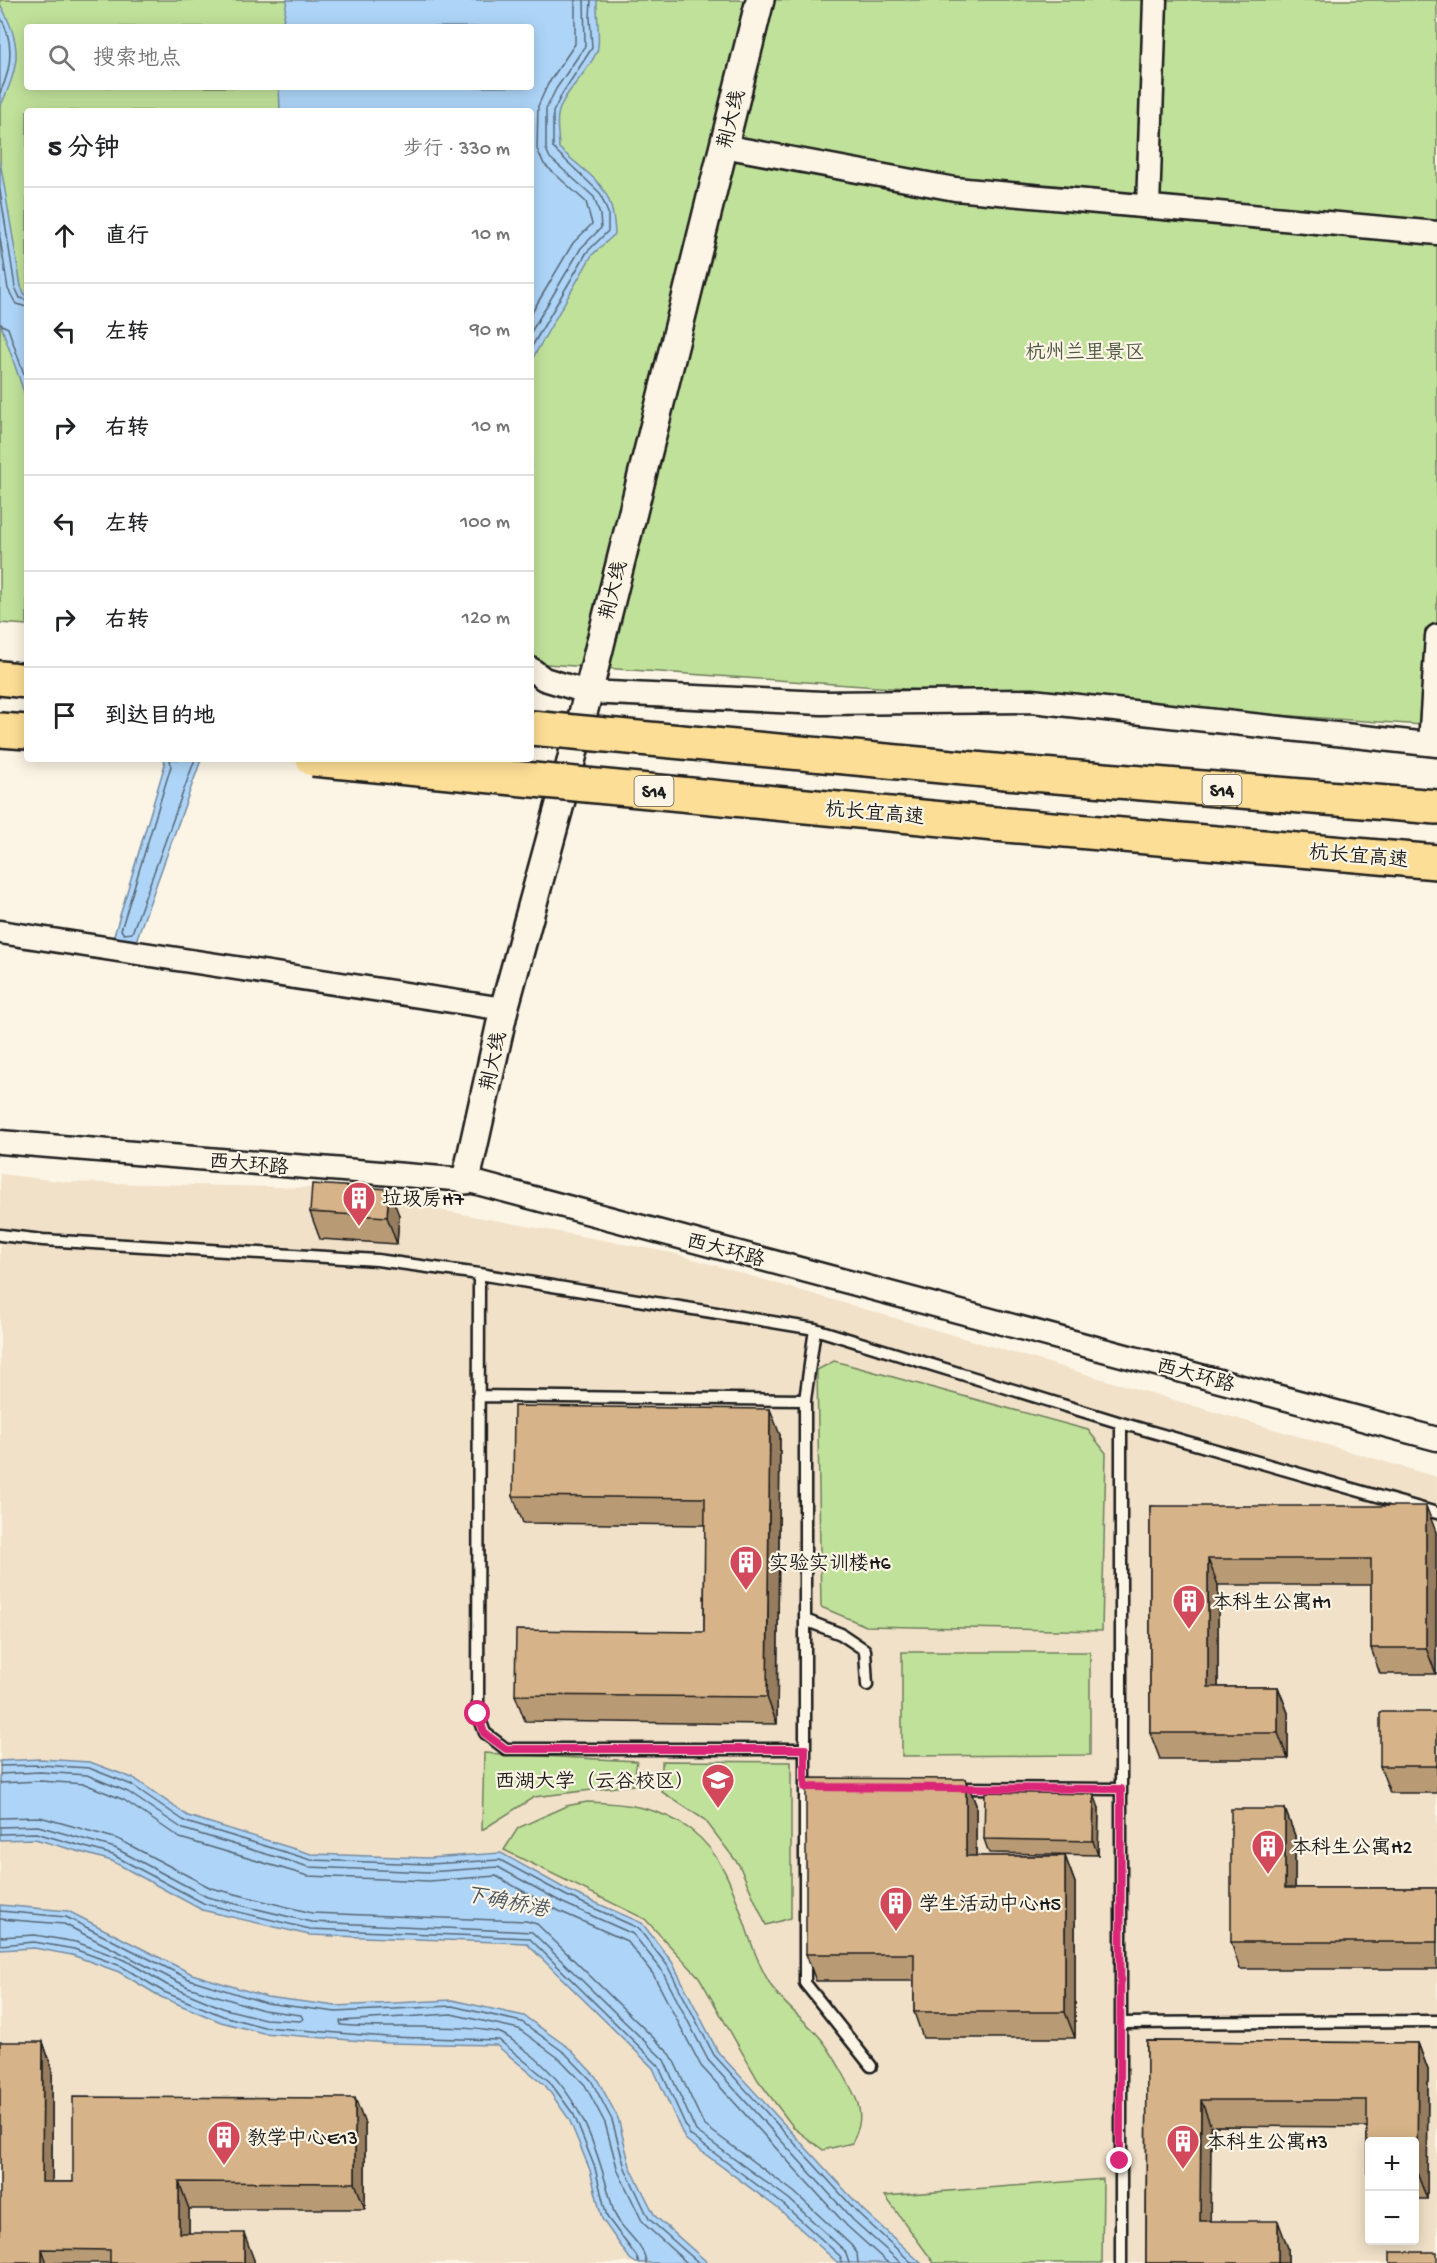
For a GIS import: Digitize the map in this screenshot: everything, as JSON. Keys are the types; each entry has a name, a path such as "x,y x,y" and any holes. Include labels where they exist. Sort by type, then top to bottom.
{"highway":[{"path":"0,678 24,681"},
{"name":"S14","path":"534,728 1006,772 1437,807"},
{"path":"0,730 24,732"},
{"name":"杭长宜高速","path":"345,762 995,824 1437,863"}],"street":[{"name":"荆大线","path":"466,1180 504,1009 566,782 760,0"},
{"path":"1148,207 1155,0"},
{"path":"723,146 956,189 1437,232"},
{"path":"534,671 544,679 587,692 822,704 1032,701 1433,744 1437,636"},
{"path":"0,932 504,1009"},
{"name":"西大环路","path":"0,1142 466,1180 1437,1439"}],"lane":[{"path":"0,1235 43,1240 377,1260 479,1274 814,1329 1121,1423 1437,1513"},
{"path":"479,1274 478,1714 484,1733 506,1749 805,1749"},
{"path":"814,1329 805,1400 805,1983 871,2066"},
{"path":"478,1396 805,1400"},
{"path":"1121,1423 1121,2263"},
{"path":"805,1620 841,1634 865,1650 867,1685"},
{"path":"805,1787 828,1787"},
{"path":"945,1788 1121,1789"},
{"path":"1121,2023 1437,2021"}],"shaded area":[{"name":"西湖大学（云谷校区）","path":"0,1174 68,1182 320,1188 673,1253 1437,1477 1437,2263 0,2263"}],"green space":[{"name":"杭州兰里景区","path":"0,0 1437,0 1437,726 534,663 534,108 24,108 24,625 0,623"},
{"path":"834,1361 1088,1430 1106,1453 1102,1631 866,1626 821,1607 817,1370"},
{"path":"902,1652 1090,1652 1090,1755 902,1756"},
{"path":"484,1753 637,1761 633,1785 534,1797 482,1830"},
{"path":"662,1761 791,1762 791,1918 766,1925 739,1865 705,1820 662,1792"},
{"path":"587,1802 628,1805 654,1811 679,1822 708,1846 730,1883 761,1968 772,1987 822,2040 852,2090 858,2104 860,2119 852,2143 823,2150 794,2128 758,2080 699,1977 645,1919 504,1850 518,1828 566,1806"},
{"path":"1103,2179 1102,2263 934,2263 885,2196"}],"water":[{"path":"287,0 597,0 599,41 597,51 565,98 558,115 557,127 559,148 591,176 605,193 610,204 615,234 592,255 534,356 534,108 280,108 279,90 534,90 534,24 283,24"},
{"path":"0,4 13,32 16,56 12,79 0,107"},
{"path":"0,161 24,292 24,392 0,322"},
{"path":"164,762 200,762 136,941 113,939"},
{"name":"下确桥港","path":"40,1759 90,1762 135,1779 188,1816 311,1854 429,1858 501,1853 569,1891 642,1923 672,1962 718,2052 863,2210 921,2263 838,2263 780,2210 685,2139 653,2068 526,1943 309,1935 202,1910 112,1861 35,1839 0,1840 0,1761"},
{"path":"0,1905 68,1911 192,1974 267,1997 336,2006 452,2000 524,2016 569,2048 596,2077 618,2118 630,2166 655,2216 708,2263 636,2263 630,2259 602,2219 590,2170 569,2119 545,2085 496,2045 387,2043 263,2033 221,2022 161,1997 119,1972 72,1955 34,1948 0,1950"}],"building":[{"path":"312,1184 389,1189 387,1217 310,1212"},
{"name":"实验实训楼H6","path":"514,1406 770,1409 767,1697 515,1695 516,1630 704,1632 705,1498 513,1496"},
{"name":"本科生公寓H1","path":"1150,1506 1426,1506 1426,1648 1371,1648 1371,1559 1208,1559 1208,1687 1278,1687 1278,1733 1150,1733"},
{"path":"1380,1712 1437,1712 1437,1766 1380,1766"},
{"path":"806,1778 966,1779 966,1856 1065,1856 1065,2012 914,2012 914,1954 806,1954"},
{"path":"985,1792 1094,1794 1093,1841 984,1839"},
{"path":"1231,1809 1285,1809 1285,1888 1437,1888 1437,1942 1231,1942"},
{"name":"本科生公寓H3","path":"1147,2041 1418,2043 1417,2137 1367,2137 1367,2100 1201,2100 1200,2221 1278,2221 1278,2263 1146,2263"},
{"name":"教学中心E13","path":"0,2042 43,2042 42,2182 73,2182 73,2097 355,2098 355,2183 179,2182 179,2233 244,2233 244,2263 110,2263 110,2250 42,2249 42,2263 0,2263"},
{"path":"1390,2252 1437,2252 1437,2263 1390,2263"}],"place":[{"name":"垃圾房H7","path":"359,1227"},
{"name":"实验实训楼H6","path":"746,1591"},
{"name":"本科生公寓H1","path":"1189,1630"},
{"name":"西湖大学（云谷校区）","path":"718,1809"},
{"name":"本科生公寓H2","path":"1268,1875"},
{"name":"学生活动中心H5","path":"896,1932"},
{"name":"教学中心E13","path":"224,2166"},
{"name":"本科生公寓H3","path":"1183,2170"}],"route":[{"path":"478,1714 484,1733 506,1749 805,1749 805,1787 1121,1789 1120,2161"}]}
